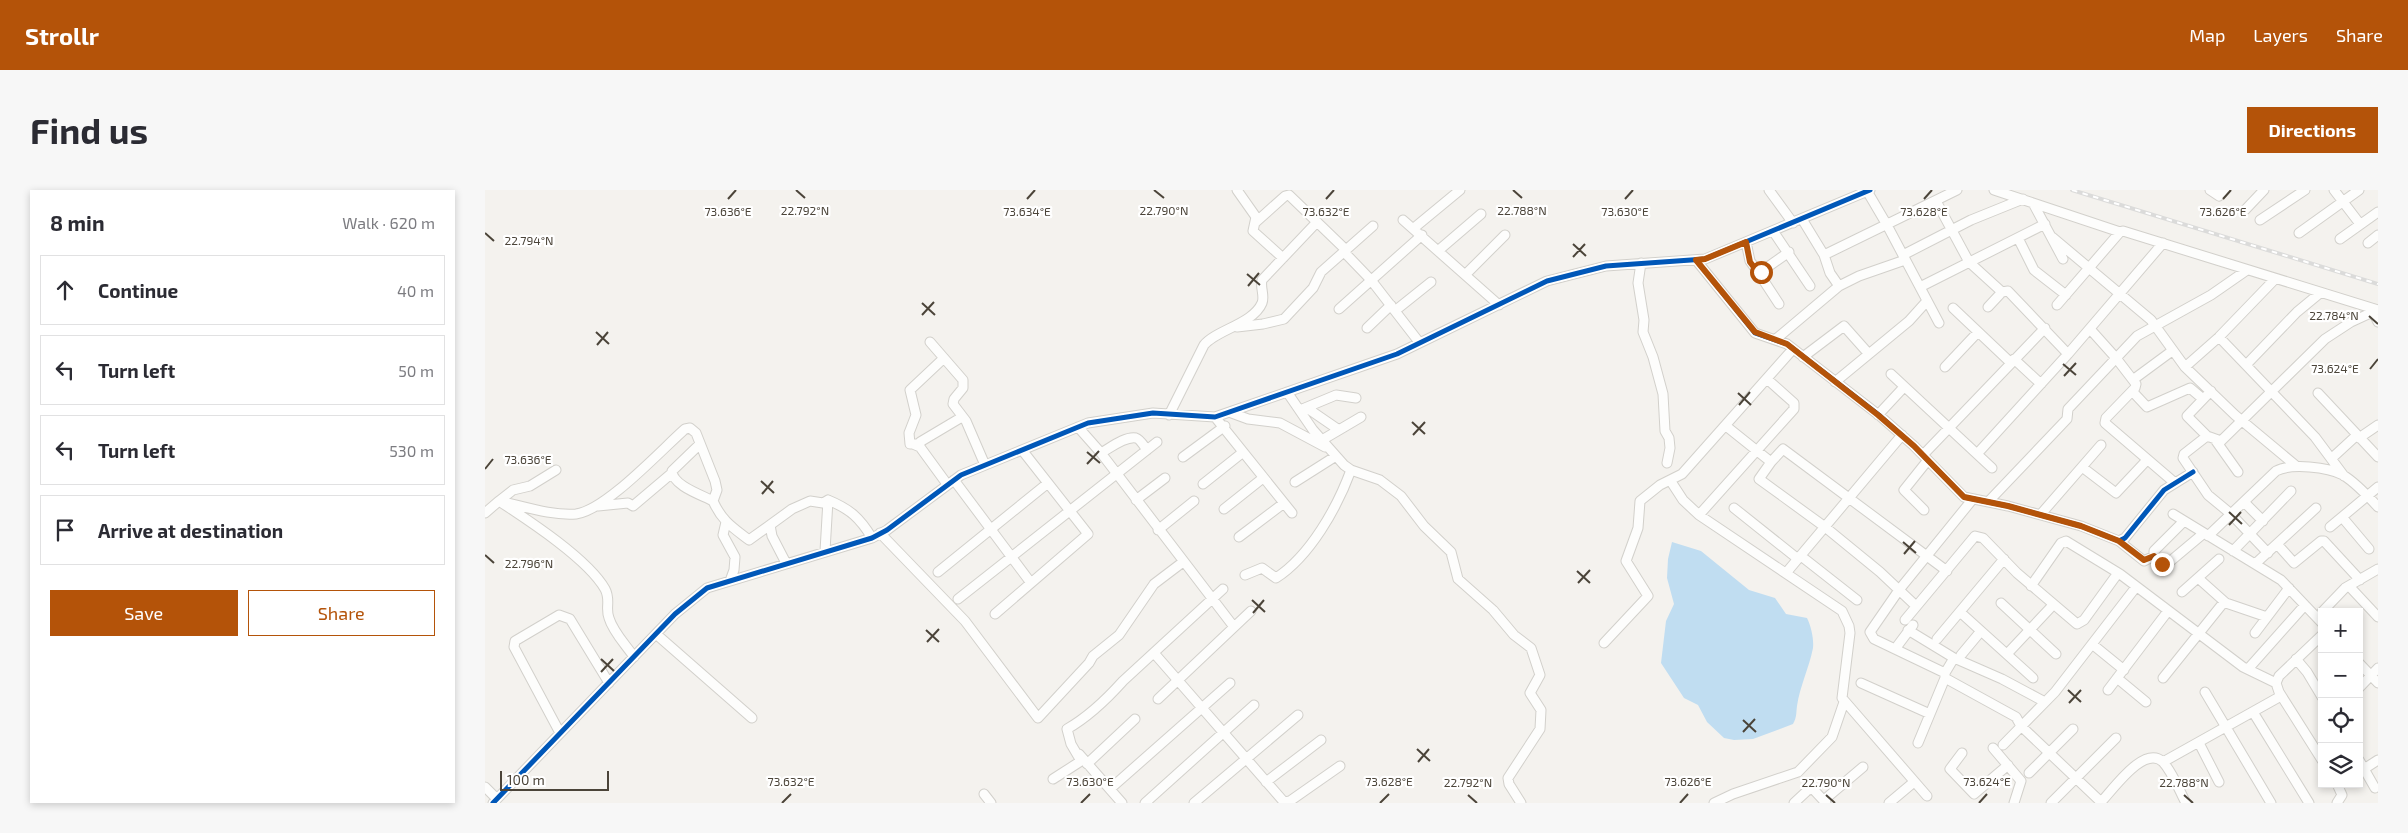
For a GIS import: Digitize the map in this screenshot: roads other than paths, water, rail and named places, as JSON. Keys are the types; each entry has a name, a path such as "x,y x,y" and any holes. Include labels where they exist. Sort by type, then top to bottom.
{"street":[{"path":"1237,190 1255,215 1256,222"},
{"path":"1414,228 1460,190"},
{"path":"1769,190 1793,223"},
{"path":"1824,255 1957,190"},
{"path":"1994,190 2121,232 2376,310"},
{"path":"2210,190 2219,196 2225,190"},
{"path":"2245,210 2264,190"},
{"path":"2260,220 2305,190"},
{"path":"2334,190 2360,224"},
{"path":"2299,233 2359,190"},
{"path":"485,787 495,801 675,614 707,588 872,538 887,530 951,482 985,465 1088,423 1153,413 1215,417 1397,354 1547,281 1606,266 1705,259 1869,191 1939,323"},
{"path":"1283,258 1254,233 1253,230 1256,222 1285,196 1289,195 1371,280 1419,342"},
{"path":"1776,339 1839,286 1904,257 1952,230 2023,199"},
{"path":"1935,201 1969,262 2002,292 2010,293 2068,354"},
{"path":"2033,203 2063,259"},
{"path":"2340,239 2378,212"},
{"path":"1439,250 1481,214"},
{"path":"1802,219 1824,255 1830,273 1839,286"},
{"path":"1403,220 1499,305"},
{"path":"1169,415 1204,345 1210,339 1236,327 1259,307 1263,299 1262,280 1317,222"},
{"path":"1920,287 2045,224"},
{"path":"1236,327 1284,319 1313,288 1321,272 1373,226"},
{"path":"1773,231 1789,252 1810,286"},
{"path":"2057,305 2121,232"},
{"path":"1339,309 1421,235"},
{"path":"1466,274 1505,235"},
{"path":"2368,243 2378,235"},
{"path":"2052,237 2151,320 2185,367 2242,420 2295,465 2344,476"},
{"path":"2018,238 2034,270 2066,295"},
{"path":"1746,242 1750,262 1779,304"},
{"path":"1977,454 2068,354 2163,244"},
{"path":"1760,275 1762,270 1789,252"},
{"path":"1696,260 1755,332 1759,335 1776,339 1793,349 1878,415 1902,435 1958,492 1972,500 2041,514 2081,526 2119,541 2144,560 2154,556"},
{"path":"1641,264 1638,283 1644,320 1643,332 1653,357 1663,394 1665,431 1669,438 1670,448 1667,462"},
{"path":"1988,502 2067,419 2068,409 2137,336 2211,295 2247,270"},
{"path":"2185,367 2219,337 2275,279"},
{"path":"1367,328 1431,282"},
{"path":"1988,307 2002,292"},
{"path":"2246,365 2297,312 2320,293"},
{"path":"1835,382 1909,321 1927,301"},
{"path":"1953,308 1978,332 2041,384"},
{"path":"2376,310 2378,322"},
{"path":"2217,441 2225,439 2330,334 2376,310"},
{"path":"1803,357 1844,326 1868,353"},
{"path":"1924,510 1904,490 1925,458 1947,428 2045,328"},
{"path":"2090,329 2133,379 2136,386 2106,418 2105,423 2175,483"},
{"path":"1945,366 1978,332"},
{"path":"2219,337 2315,437 2344,476 2378,507"},
{"path":"930,342 964,382 963,388 953,404 966,421 985,465"},
{"path":"1604,643 1648,596 1626,561 1638,528 1640,501 1659,485 1680,476 1793,349"},
{"path":"2133,379 2172,351"},
{"path":"944,358 910,390 916,415 909,433 910,444 920,447 951,482 992,531 1031,583"},
{"path":"1891,374 1992,468"},
{"path":"1699,515 1796,406 1767,379"},
{"path":"1878,415 1904,387"},
{"path":"2132,391 2147,407 2190,388 2203,399"},
{"path":"2211,391 2187,415 2207,436 2217,441 2238,472"},
{"path":"1287,392 1304,409 1339,430"},
{"path":"2318,393 2378,457"},
{"path":"1304,409 1336,395 1356,398"},
{"path":"1304,409 1322,440 1351,470 1380,480 1401,496 1424,526 1451,552 1458,579 1493,610 1514,635 1533,650 1540,675 1530,693 1541,710 1540,729 1508,778 1509,784 1521,803"},
{"path":"1229,412 1248,419 1280,423 1333,453"},
{"path":"913,444 920,444 920,442 962,417"},
{"path":"1215,417 1225,426 1242,453 1292,513"},
{"path":"1322,440 1361,417"},
{"path":"1183,457 1225,426"},
{"path":"1725,426 1771,462"},
{"path":"2331,458 2358,436 2378,426"},
{"path":"1078,427 1116,473 1211,600 1234,627"},
{"path":"499,501 563,514 577,514 604,502 685,429 690,428 700,444 717,490 713,501"},
{"path":"1786,573 1902,435"},
{"path":"2207,436 2183,456 2208,496 2231,514 2268,553"},
{"path":"1101,454 1119,442 1134,438 1139,440 1147,450"},
{"path":"957,598 1157,442"},
{"path":"596,506 628,503 633,506 672,473 700,444"},
{"path":"2041,514 2101,446"},
{"path":"1916,606 1880,572 1825,527 1759,479 1771,462 1783,449 1947,571"},
{"path":"995,614 1087,537 1085,530 1022,450"},
{"path":"1203,484 1242,453"},
{"path":"1295,482 1333,453"},
{"path":"2082,467 2116,493 2147,460"},
{"path":"2154,556 2162,564 2167,564 2231,514 2276,471 2295,465"},
{"path":"485,513 513,490 530,486 556,470"},
{"path":"1245,575 1262,568 1275,578 1299,558 1337,506 1351,470"},
{"path":"2119,541 2125,538 2156,497 2193,472"},
{"path":"672,473 676,481 713,501 725,522 749,540 792,510 810,501 823,504 829,500"},
{"path":"1136,500 1165,478"},
{"path":"1224,508 1263,478"},
{"path":"1670,480 1683,500 1699,515 1834,605 1847,618 1850,634 1842,694 1844,702 1927,796"},
{"path":"938,572 992,531 1049,483"},
{"path":"2330,527 2378,487"},
{"path":"2233,551 2291,491"},
{"path":"829,500 847,507 864,525 872,538"},
{"path":"825,552 829,500"},
{"path":"1972,500 1899,590 1870,632 1874,639 1945,676 1971,694 2010,712 2017,718 2021,726 2101,803 2139,762 2151,757 2163,762 2186,803"},
{"path":"499,501 542,529 578,559 604,587 609,597 608,618 634,657"},
{"path":"1158,530 1194,501"},
{"path":"2243,502 2263,520"},
{"path":"1239,537 1285,503"},
{"path":"1733,508 1857,600"},
{"path":"2255,564 2315,508"},
{"path":"2173,514 2281,580 2305,605 2318,614"},
{"path":"2343,517 2369,549"},
{"path":"2154,556 2156,549 2184,521"},
{"path":"725,522 723,535 735,557 734,570 730,581"},
{"path":"770,525 772,536 787,564"},
{"path":"880,533 965,621 1039,718 1089,664 1093,656 1119,635 1154,584 1183,562"},
{"path":"1895,649 1916,606 1975,536 1983,538 2031,586 2073,622 2081,623 2118,573"},
{"path":"2031,586 2061,544 2066,541 2118,573 2248,670 2277,684"},
{"path":"2277,544 2294,563 2321,541 2324,541 2360,580"},
{"path":"1937,639 2004,559"},
{"path":"2182,592 2219,559"},
{"path":"2328,608 2349,586 2378,569"},
{"path":"2198,578 2224,602 2267,617"},
{"path":"2349,586 2378,617"},
{"path":"2003,744 2045,702 2136,587"},
{"path":"2255,633 2289,588"},
{"path":"1053,779 1081,761 1071,744 1067,729 1082,721 1223,589"},
{"path":"2163,678 2224,602"},
{"path":"2001,603 2056,654"},
{"path":"2007,654 2053,605"},
{"path":"2248,670 2305,605"},
{"path":"1158,699 1251,611"},
{"path":"2108,690 2168,611"},
{"path":"1960,612 2033,678"},
{"path":"560,733 514,648 515,641 559,614 565,615 570,619 609,683"},
{"path":"1908,625 1957,657 2045,702"},
{"path":"1918,743 1945,676 1957,657 1981,631"},
{"path":"656,634 752,718"},
{"path":"2318,639 2279,676 2277,684 2281,696 2318,754"},
{"path":"2092,644 2124,670"},
{"path":"1154,653 1203,707 1281,800 1287,803 1340,766"},
{"path":"2296,659 2307,672 2318,690"},
{"path":"2363,667 2378,683"},
{"path":"2363,684 2378,668"},
{"path":"2117,678 2147,702"},
{"path":"1110,790 1230,683"},
{"path":"1861,683 1930,714"},
{"path":"2205,692 2271,803"},
{"path":"2163,762 2281,696"},
{"path":"1714,803 1733,794 1798,772 1832,736 1844,702"},
{"path":"1145,803 1254,705"},
{"path":"2253,712 2309,803"},
{"path":"1194,803 1299,715"},
{"path":"1087,764 1135,719"},
{"path":"2029,774 2073,729"},
{"path":"2051,803 2116,738"},
{"path":"1266,782 1321,740"},
{"path":"2199,743 2219,782"},
{"path":"1071,744 1122,803"},
{"path":"1993,748 2021,781 2014,803"},
{"path":"1962,753 1950,769 1974,794 2008,765"},
{"path":"2363,765 2378,760"},
{"path":"1798,802 1809,790 1813,789 1825,802 1863,767"},
{"path":"2363,767 2375,788"},
{"path":"1889,803 1914,782"},
{"path":"2337,803 2342,795 2339,788"},
{"path":"984,794 991,803"}],"water":[{"path":"1672,542 1701,551 1749,590 1775,598 1786,614 1807,618 1812,633 1813,648 1800,691 1793,724 1753,739 1734,740 1724,738 1707,722 1698,705 1684,698 1661,663 1666,621 1674,604 1667,578 1668,559"}],"railway":[{"path":"2072,190 2378,284"}]}
